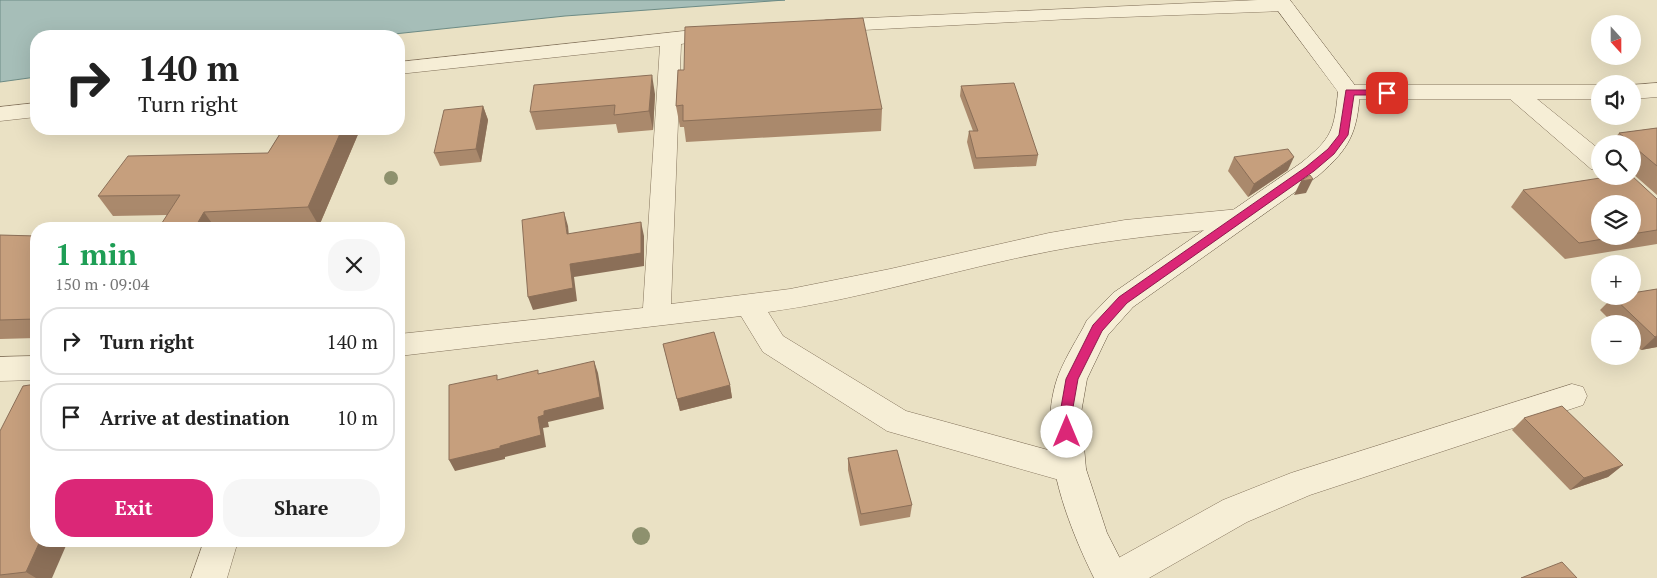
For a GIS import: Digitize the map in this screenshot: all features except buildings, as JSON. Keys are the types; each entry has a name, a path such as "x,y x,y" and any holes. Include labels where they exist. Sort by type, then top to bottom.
{"street":[{"path":"810,27 1282,3 1350,92 1344,135 1331,152 1123,300 1097,328 1072,379 1066,413 1070,469 1091,537 1114,578 1235,511 1303,483 1572,396"},
{"path":"405,67 742,32"},
{"path":"656,317 671,39"},
{"path":"1641,91 1657,90"},
{"path":"1350,92 1518,94 1591,92"},
{"path":"1518,94 1591,155"},
{"path":"0,114 30,111"},
{"path":"405,344 656,317 790,299 890,279 1049,242 1125,229 1239,218"},
{"path":"749,304 773,344 898,422 1070,469"},
{"path":"0,369 30,368"},
{"path":"209,578 219,547"}],"water":[{"path":"0,0 785,0 565,16 405,33 405,30 30,30 30,78 0,82"}],"route":[{"path":"1067,432 1066,413 1072,379 1097,328 1123,300 1310,169 1331,152 1344,135 1350,92 1387,93"}]}
